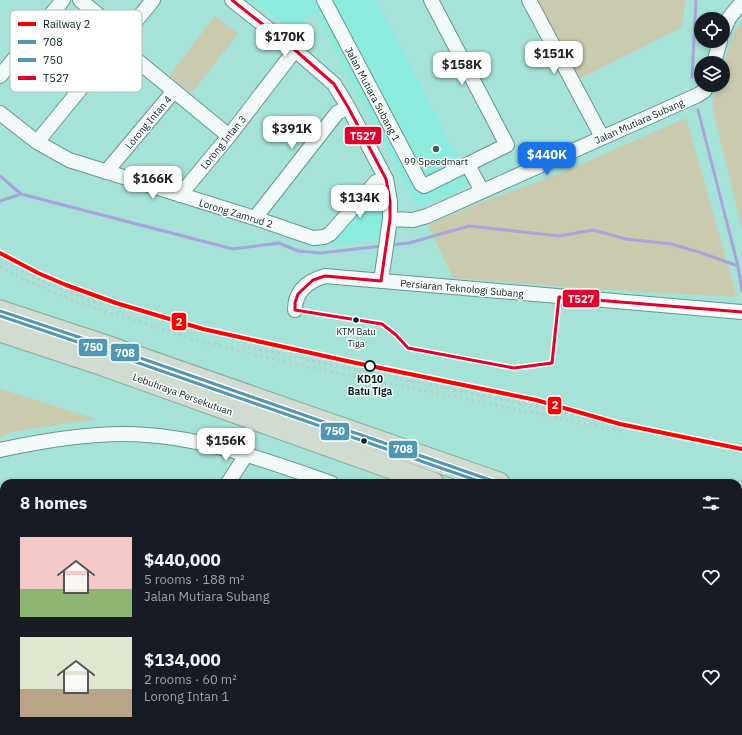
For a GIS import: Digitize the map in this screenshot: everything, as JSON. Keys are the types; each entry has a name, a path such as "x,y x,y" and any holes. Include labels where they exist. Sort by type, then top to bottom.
{"highway":[{"name":"Lebuhraya Persekutuan","path":"0,311 121,351 487,479"},
{"name":"Lebuhraya Persekutuan","path":"0,331 100,364 422,479"}],"street":[{"path":"55,10 63,0"},
{"path":"80,0 90,10"},
{"path":"142,13 153,0"},
{"path":"232,0 295,50 334,84 348,107 386,179 390,201 390,219 381,281"},
{"name":"Jalan Mutiara Subang 1","path":"324,0 421,184 424,186 468,165"},
{"path":"431,0 507,145 468,165 482,191"},
{"path":"529,0 602,137"},
{"path":"730,18 742,2"},
{"name":"Lorong Intan 3","path":"180,195 229,136 295,50"},
{"path":"142,61 174,91 229,136"},
{"path":"0,76 10,64"},
{"name":"Lorong Intan 4","path":"106,172 174,91"},
{"path":"37,142 78,92"},
{"name":"Jalan Mutiara Subang","path":"390,219 413,220 427,216 702,92"},
{"path":"255,218 337,113 348,107"},
{"name":"Lorong Zamrud 2","path":"0,113 37,142 68,160 255,218 313,238 324,237 330,234 376,182 386,179"},
{"name":"Persiaran Teknologi Subang","path":"295,310 295,303 298,294 313,280 325,276 735,312"},
{"path":"0,450 50,439 124,434 163,437 199,443 246,455 319,479"},
{"path":"231,479 246,455"}],"shaded area":[{"path":"252,0 376,0 472,184 418,207 315,12 291,30"},
{"path":"537,0 685,0 682,27 579,79"},
{"path":"215,16 238,34 192,93 169,76"},
{"path":"742,20 742,229 712,106 715,92 730,92 730,56 726,56 735,31"},
{"path":"686,118 737,297 610,290 453,278 428,225 485,201 561,173"},
{"path":"371,196 382,205 384,212 380,236 365,242 327,244"},
{"path":"0,389 96,419 12,432 0,438"}],"waterway":[{"path":"692,77 696,0"},
{"path":"698,110 738,266 742,291"},
{"path":"0,176 21,194 233,249 279,243 298,251 321,253 382,246"},
{"path":"0,201 21,194"},
{"path":"390,245 409,243 469,226 559,236 593,230 626,239 671,244 738,266"}],"railway":[{"path":"0,260 36,278 104,306"},
{"path":"0,267 76,302 196,340 304,366 622,431"},
{"path":"242,346 620,424"}],"rail line":[{"name":"2","path":"0,253 38,273 66,285 116,303 203,329 356,363 536,400 620,424 742,449"}],"transit line":[{"name":"T527","path":"232,0 295,50 334,84 348,107 386,179 390,201 390,219 381,281 325,276 313,280 298,294 295,303 295,310 382,324 396,335 408,348 514,368 552,363 559,297 742,312"},
{"name":"708","path":"0,311 106,346 488,479"},
{"name":"750","path":"0,316 472,479"}],"place":[{"name":"99 Speedmart","path":"436,149"},
{"name":"KTM Batu Tiga","path":"356,320"},
{"name":"KD10 Batu Tiga","path":"370,366"}]}
